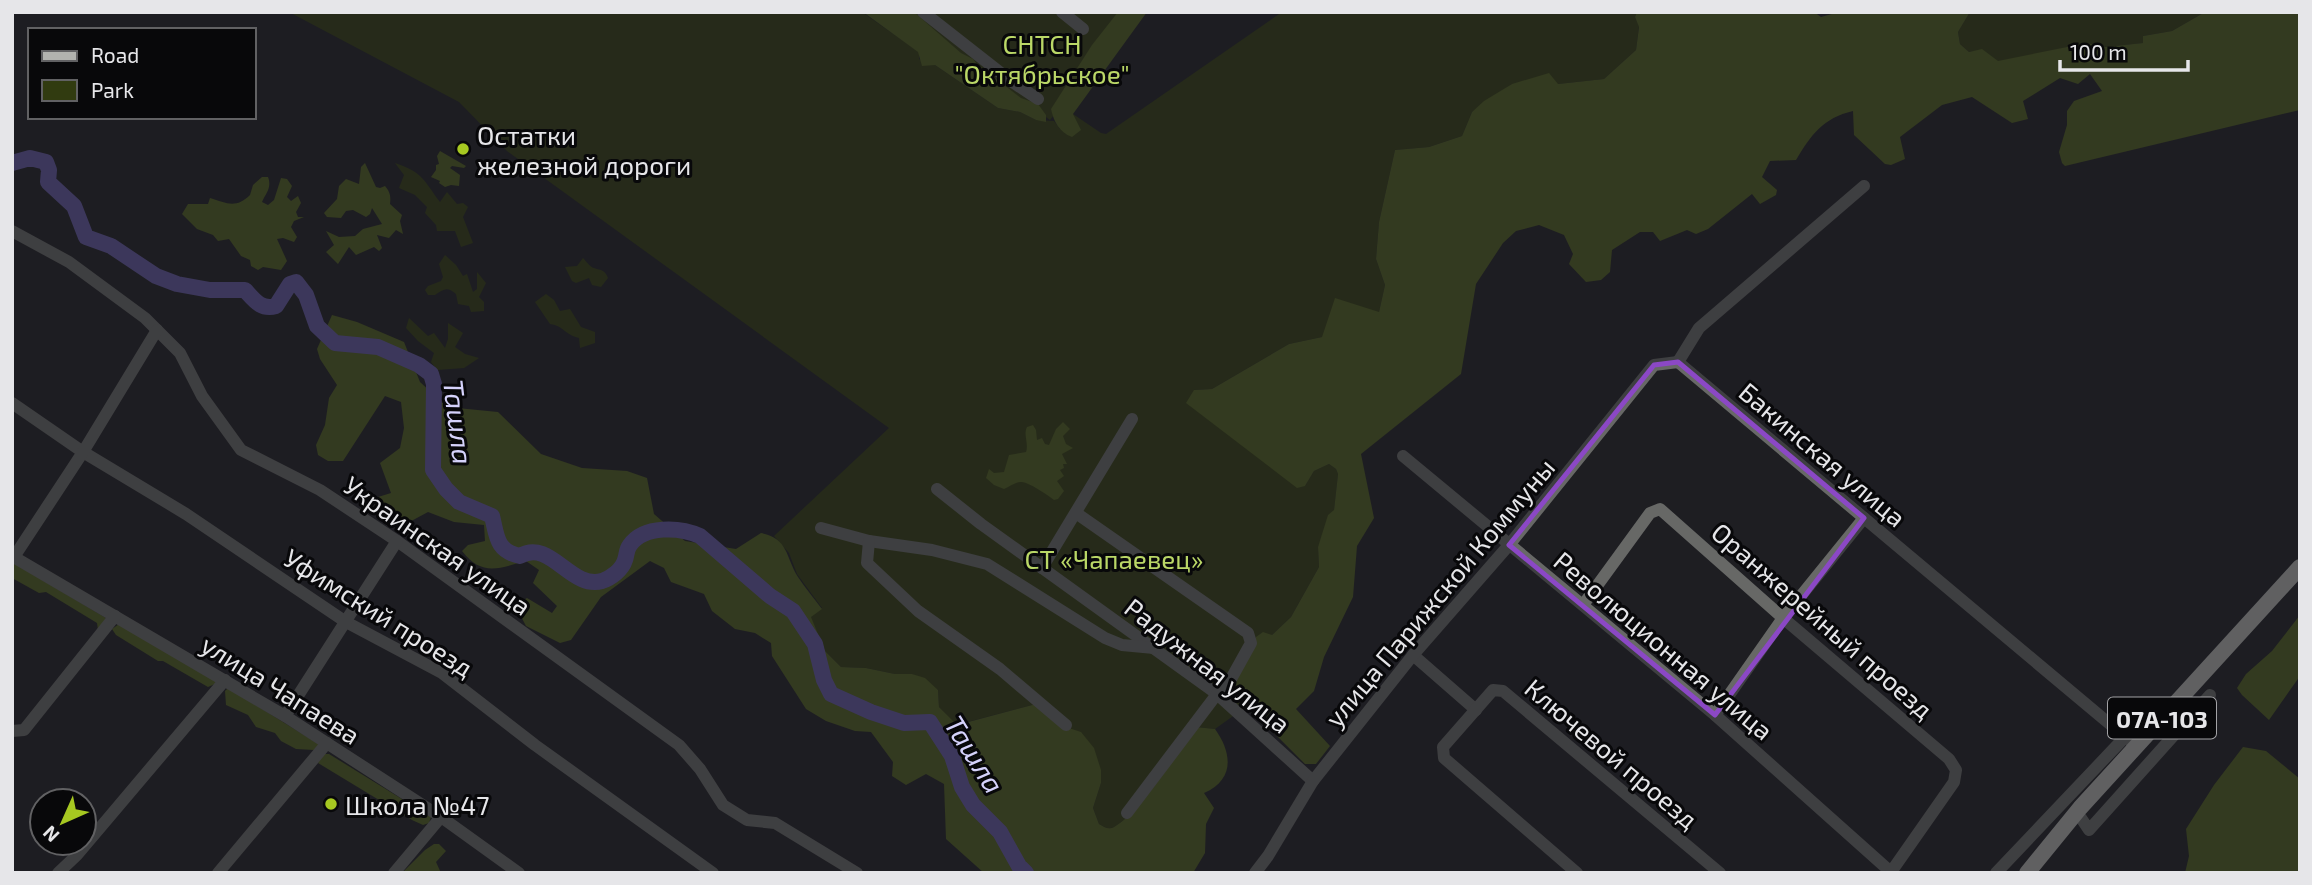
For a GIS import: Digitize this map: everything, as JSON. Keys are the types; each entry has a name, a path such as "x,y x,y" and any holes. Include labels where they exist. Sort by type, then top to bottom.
{"main road":[{"name":"07А-103","path":"2027,873 2131,742 2300,567"}],"street":[{"path":"923,12 1011,82 1038,99"},
{"path":"1062,12 1083,29"},
{"path":"1678,362 1699,328 1864,186"},
{"name":"Украинская улица","path":"12,231 69,262 145,318 180,353 202,396 241,450 320,490 397,541 679,745 700,769 723,804 747,820 775,823 857,873"},
{"path":"13,556 83,452 157,330"},
{"name":"Бакинская улица","path":"1678,362 2131,742"},
{"name":"улица Парижской Коммуны","path":"1255,873 1313,781 1413,655 1509,545 1654,365 1678,362"},
{"name":"Уфимский проезд","path":"12,403 83,452 186,514 346,622 442,673 535,745 713,873"},
{"path":"1042,568 1132,419"},
{"name":"Революционная улица","path":"1403,456 1715,715 1891,872"},
{"name":"Радужная улица","path":"937,489 1219,696 1313,781"},
{"name":"Оранжерейный проезд","path":"1583,605 1650,513 1660,509 1783,618 1949,758 1956,770 1954,782 1891,872"},
{"path":"1076,513 1248,634 1251,643 1219,696 1128,813"},
{"path":"1715,715 1783,618 1864,518"},
{"path":"821,528 869,541 932,550 987,564 1105,638 1122,645 1155,648"},
{"path":"285,716 397,541"},
{"path":"869,541 867,563 918,611 1000,669 1066,725"},
{"name":"улица Чапаева","path":"13,556 285,716 441,817 519,873"},
{"path":"12,732 24,730 115,616"},
{"path":"1413,655 1476,710"},
{"path":"58,873 77,855 225,680"},
{"name":"Ключевой проезд","path":"1577,873 1444,758 1443,747 1493,690 1503,691 1720,873"},
{"path":"2077,812 2089,830 2210,695"},
{"path":"1996,873 2131,742"},
{"path":"218,873 327,743"},
{"path":"394,873 441,817"}],"highlighted area":[{"path":"1678,362 1864,518 1715,715 1509,545 1654,365"}],"green space":[{"name":"СТ «Чапаевец»","path":"289,12 862,12 919,52 919,59 935,65 998,108 1020,112 1036,120 1054,121 1060,129 1075,121 1073,114 1106,134 1282,12 1637,12 1635,17 1639,26 1636,50 1604,79 1558,84 1512,84 1472,112 1462,136 1429,147 1395,150 1379,222 1376,259 1385,285 1379,312 1322,337 1289,344 1212,389 1194,390 1305,486 1314,471 1329,464 1336,469 1338,474 1334,510 1318,547 1319,567 1291,617 1272,635 1240,693 1247,706 1215,729 1196,727 1136,809 1110,828 1099,824 1093,808 1101,783 1067,727 1036,704 956,725 939,707 938,690 912,674 841,667 825,651 810,616 822,608 797,574 789,553 774,536 889,428 507,151 459,102"},
{"path":"863,12 914,12 961,53 973,59 1021,98 1038,104 1046,115 1046,122 1020,112 998,108 935,65 922,66 918,52"},
{"name":"СНТСН \"Октябрьское\"","path":"903,12 1135,12 1050,120"},
{"path":"1118,12 1147,12 1073,114 1081,130 1072,137 1058,126 1051,109 1092,45"},
{"path":"1637,12 1814,12 1821,17 1839,12 1970,12 1958,32 1960,44 1969,52 1982,49 1998,61 2087,43 2105,47 2143,43 2143,36 2172,31 2205,12 2300,12 2300,110 2065,166 2059,152 2067,125 2067,111 2074,101 2102,91 2090,74 2078,84 2060,78 2023,101 2028,119 2012,123 1972,97 1942,105 1900,137 1905,159 1891,165 1885,164 1854,135 1853,111 1843,114 1819,129 1796,160 1770,161 1762,177 1777,190 1776,195 1760,204 1752,194 1708,229 1696,234 1687,230 1660,241 1653,232 1640,232 1612,250 1610,272 1601,280 1586,282 1569,264 1573,254 1564,235 1539,225 1516,231 1503,243 1476,284 1461,374 1361,454 1374,518 1357,546 1353,597 1324,657 1314,691 1296,709 1330,746 1316,764 1305,764 1247,706 1233,678 1256,637 1263,632 1272,635 1291,617 1319,567 1318,547 1328,515 1334,510 1338,474 1329,464 1314,471 1305,486 1297,488 1186,403 1194,390 1212,389 1289,344 1322,337 1335,298 1379,312 1385,285 1376,259 1379,222 1395,150 1429,147 1462,136 1472,112 1484,101 1512,84 1549,73 1558,84 1604,79 1636,50 1639,27 1635,17"},
{"path":"1970,12 2205,12 2172,31 2143,36 2144,43 2105,47 2087,43 1998,62 1982,50 1969,52 1960,44 1958,32"},
{"path":"440,151 466,166 450,168 460,175 459,186 445,187 431,177 439,164 437,156"},
{"path":"365,163 376,187 385,186 390,194 390,204 402,215 400,221 403,234 396,230 389,238 377,235 382,248 379,251 374,247 356,255 349,247 338,264 326,252 334,245 326,231 339,237 355,236 363,229 382,224 372,208 366,217 353,210 346,211 341,218 327,217 324,213 337,199 339,186 346,179 359,184 361,167"},
{"path":"395,163 417,174 440,202 447,192 457,204 463,203 468,207 463,217 473,243 461,247 455,231 437,231 436,225 425,213 427,207 415,195 399,188 404,175"},
{"path":"262,177 268,177 269,184 262,202 268,205 274,200 281,178 287,179 292,186 287,197 291,201 298,196 301,203 296,212 298,217 304,217 294,221 291,227 297,237 294,242 277,239 287,261 281,270 263,267 258,270 251,266 250,260 241,256 229,239 218,241 213,235 197,229 182,214 188,204 208,204 210,198 231,204 240,202 250,195 253,185"},
{"path":"445,255 463,276 467,274 473,292 477,289 477,272 486,283 479,297 484,302 484,311 471,312 469,306 458,304 456,294 450,290 428,295 425,290 428,286 441,281 443,277 439,264"},
{"path":"583,258 607,275 608,278 601,287 592,285 589,278 576,283 572,281 565,267 577,266"},
{"path":"546,294 554,300 560,311 570,309 581,327 595,332 595,343 580,348 579,338 550,324 535,302"},
{"path":"332,315 357,322 404,342 420,382 447,407 498,412 541,454 582,468 627,471 647,478 654,514 685,541 736,549 761,533 777,539 785,549 798,577 822,609 811,617 825,651 841,667 912,674 925,678 938,690 939,707 957,725 1036,704 1066,727 1081,732 1094,748 1101,770 1101,783 1093,808 1099,824 1105,827 1114,827 1136,808 1196,727 1215,729 1225,748 1228,765 1221,781 1204,793 1214,808 1206,824 1205,853 1193,873 984,873 946,839 944,784 926,774 906,785 892,776 893,762 871,732 855,731 826,721 806,709 772,656 771,643 755,633 735,629 712,611 704,594 671,582 664,568 650,561 601,597 571,640 560,643 526,626 515,605 527,598 552,613 557,606 533,583 539,570 526,561 491,568 477,565 469,559 462,551 468,545 485,541 484,525 454,522 428,512 402,526 373,510 378,497 391,493 380,463 400,448 404,428 401,402 385,396 343,461 328,461 318,455 316,445 325,425 329,398 337,385 320,359 317,349"},
{"path":"409,318 428,336 434,333 445,348 448,323 463,333 455,347 465,354 479,358 464,368 437,370 431,362 434,353 406,328"},
{"path":"1063,422 1070,429 1063,436 1066,444 1073,448 1062,454 1067,464 1063,464 1064,468 1060,470 1064,476 1057,481 1064,491 1058,499 1054,500 1022,482 1004,489 986,478 989,469 994,473 1004,472 1009,455 1026,452 1027,427 1033,425 1037,440 1042,438 1045,444 1049,445 1056,429"},
{"path":"12,562 106,618 98,630 97,623 46,592 39,593 12,578"},
{"path":"2300,615 2300,676 2269,720 2237,688 2246,674 2272,651"},
{"path":"119,624 216,681 215,684 208,687 116,635 112,629"},
{"path":"228,688 320,745 314,750 296,749 281,741 275,733 256,727 248,715 226,705 225,691"},
{"path":"2243,747 2266,751 2300,779 2300,872 2185,873 2189,856 2186,829 2214,785"},
{"path":"322,754 329,754 431,817 429,823 423,825 412,820 318,763"},
{"path":"439,844 446,851 436,862 441,873 402,873 425,850"}],"waterway":[{"name":"Ташла","path":"12,163 30,158 46,162 49,170 48,182 74,206 86,237 111,246 156,276 177,284 210,290 245,290 266,307 276,306 290,284 296,282 306,295 317,326 335,343 378,347 419,365 431,374 434,384 433,470 459,502 492,516 499,542 512,554 541,554 580,578 591,582 602,581 619,570 624,564 630,545 644,534 673,530 700,536 770,596 793,611 815,644 824,680 831,694 904,723 930,722 952,756 962,787 973,805 1000,832 1019,866 1026,873"}],"place":[{"name":"Остатки железной дороги","path":"463,149"},
{"name":"Школа №47","path":"331,804"}]}
